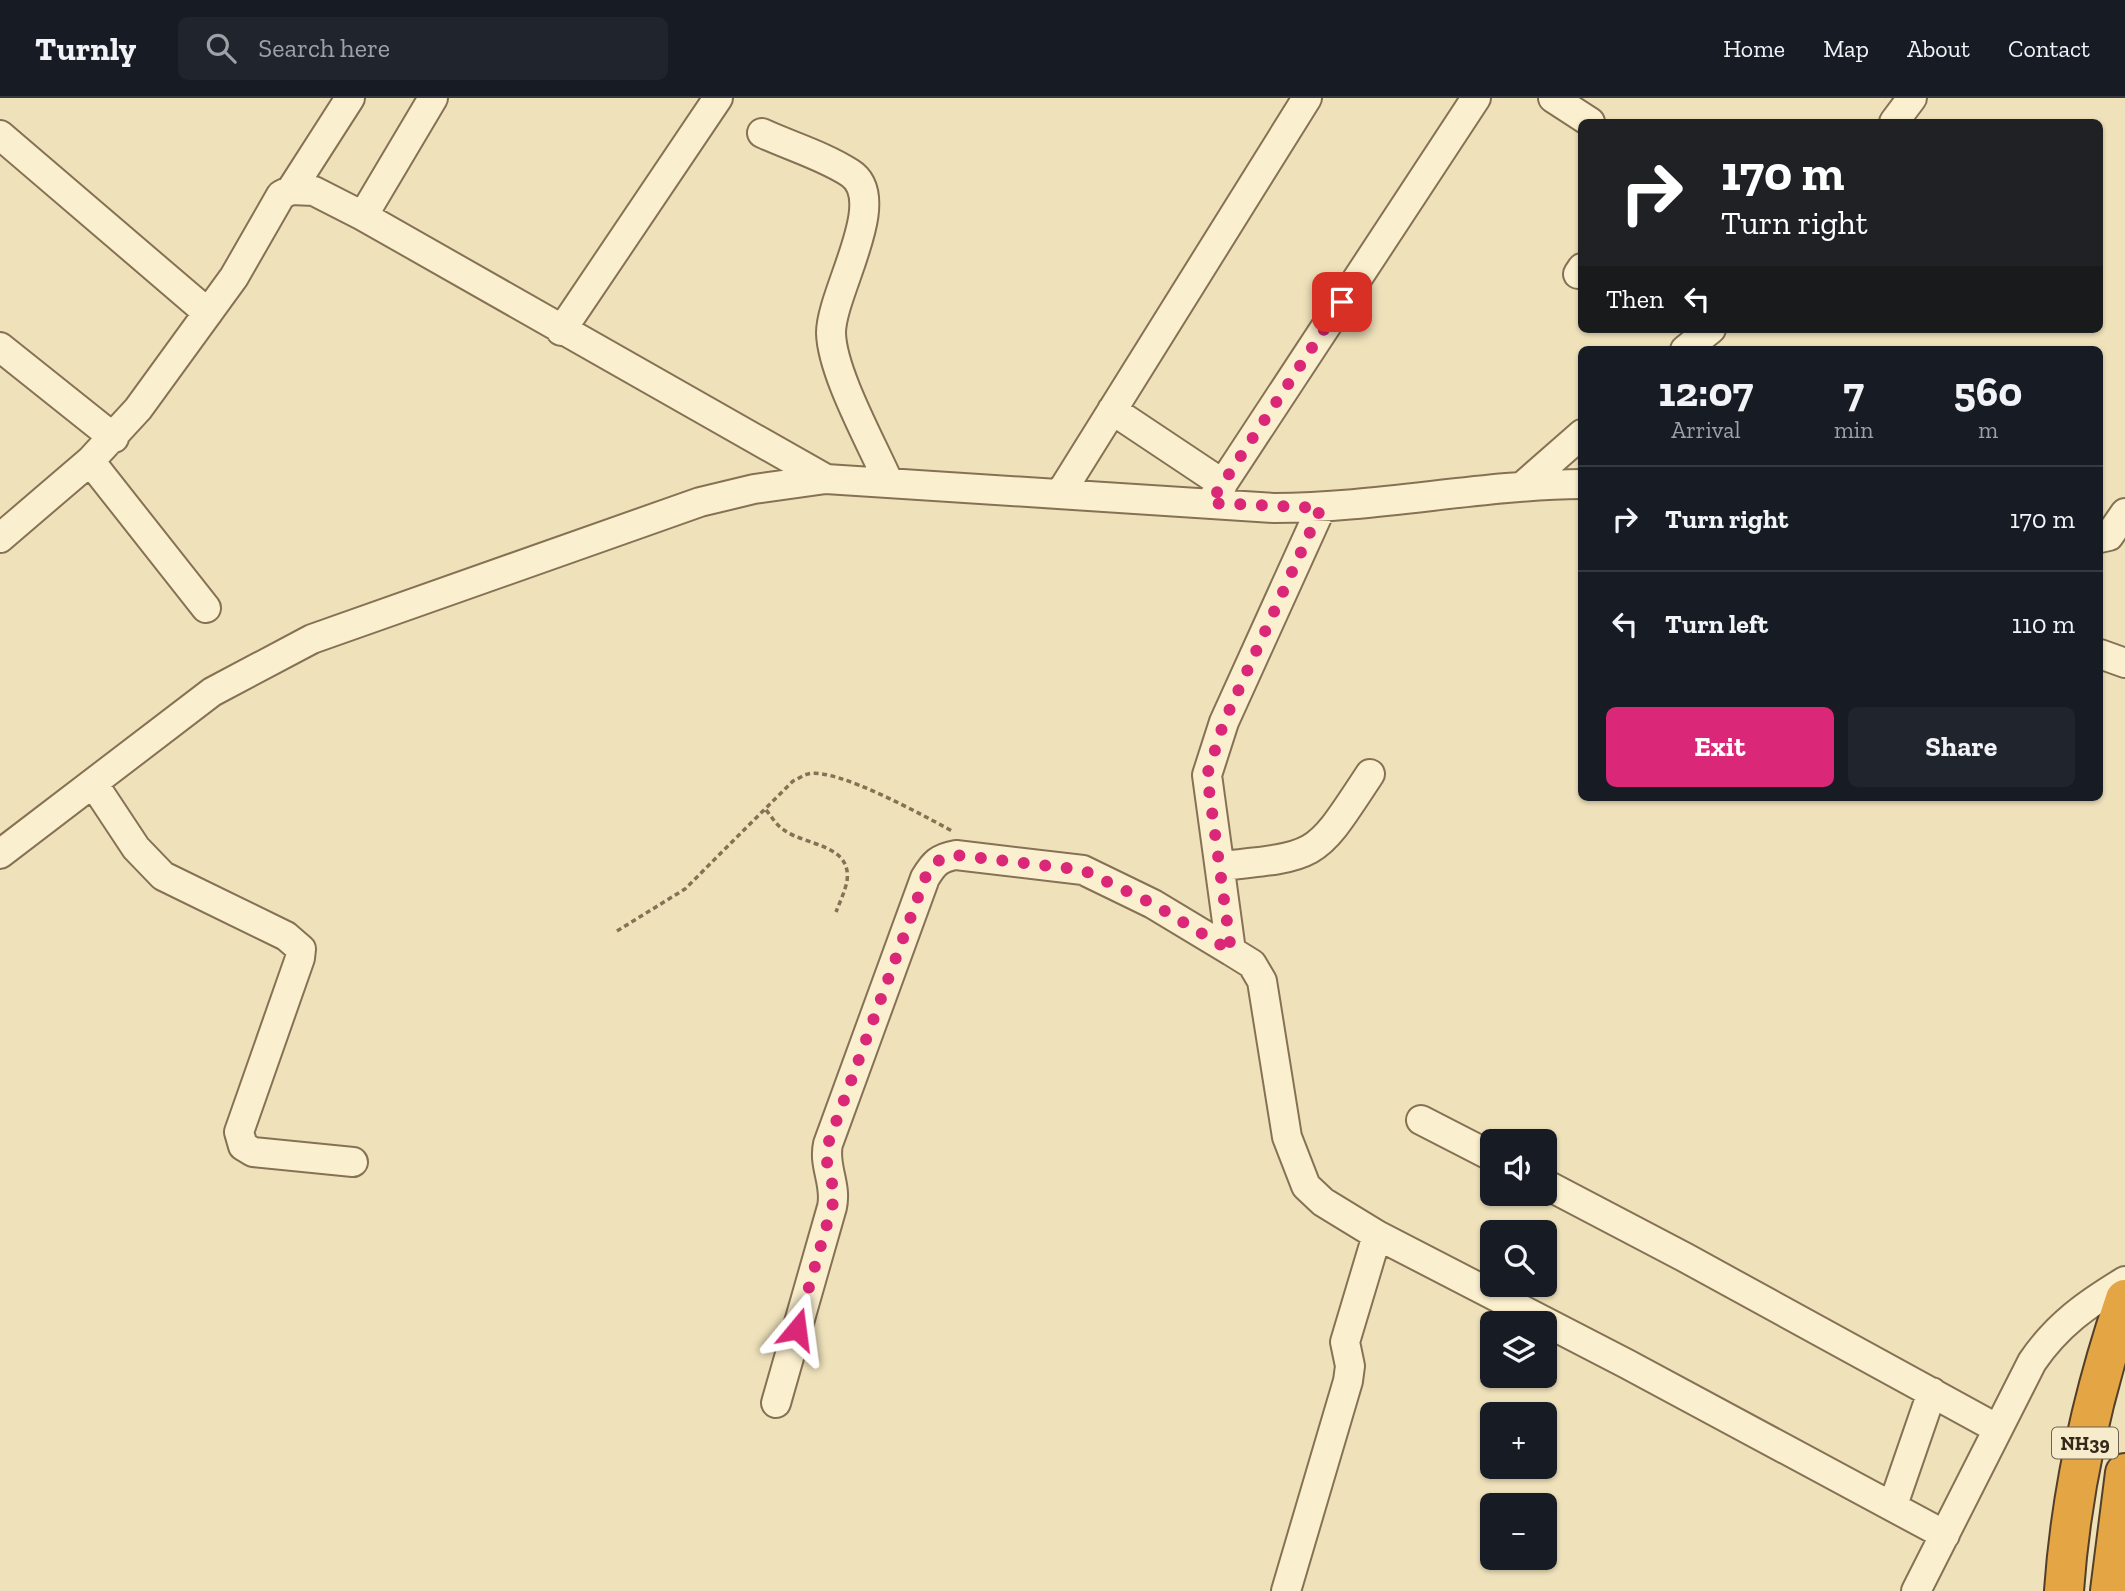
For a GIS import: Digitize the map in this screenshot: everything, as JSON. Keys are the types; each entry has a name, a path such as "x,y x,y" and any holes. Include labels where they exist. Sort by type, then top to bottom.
{"highway":[{"name":"NH39","path":"2064,1591 2067,1550 2082,1456 2103,1365 2125,1299"},
{"name":"NH39","path":"2110,1591 2125,1474"}],"street":[{"path":"0,538 114,438 234,277 274,204 291,190 350,98"},
{"path":"363,216 433,98"},
{"path":"561,331 718,98"},
{"path":"1060,494 1307,98"},
{"path":"1217,494 1476,98"},
{"path":"1553,98 1585,119"},
{"path":"1896,119 1912,98"},
{"path":"762,134 851,173 863,185 866,199 865,218 838,294 833,316 832,343 833,354 889,483"},
{"path":"0,135 208,313"},
{"path":"291,190 314,191 363,216 561,331 826,479"},
{"path":"1690,346 1706,333"},
{"path":"0,347 114,438"},
{"path":"1112,410 1217,494"},
{"path":"1525,484 1578,438"},
{"path":"90,461 206,608"},
{"path":"0,854 212,692 312,639 699,502 754,489 826,479 1060,494 1217,494 1321,508 1525,484 1578,484"},
{"path":"1231,951 1221,866 1208,802 1207,775 1212,752 1321,508"},
{"path":"2103,537 2109,536 2125,513"},
{"path":"2103,655 2125,663"},
{"path":"1221,866 1287,859 1317,847 1329,835 1370,774"},
{"path":"93,783 136,848 163,876 286,936 300,949 292,983 239,1132 243,1146 253,1152 353,1162"},
{"path":"776,1403 835,1196 827,1162 828,1144 925,878 933,864 942,857 956,855 1083,870 1140,898 1252,964 1262,981 1287,1137 1297,1171 1306,1186 1323,1202 1377,1235 1893,1505 1945,1535"},
{"path":"1421,1120 1480,1150"},
{"path":"1557,1190 1998,1429"},
{"path":"1286,1591 1348,1381 1350,1366 1345,1342 1377,1235"},
{"path":"1916,1591 2032,1362 2047,1340 2078,1310 2125,1281"},
{"path":"1893,1505 1932,1392"}],"path":[{"path":"617,931 685,889 793,781 808,774 825,774 893,799 956,833"},
{"path":"766,810 785,831 831,849 841,857 847,866 847,882 836,912"}],"route":[{"path":"797,1329 835,1196 827,1162 828,1144 925,878 933,864 942,857 956,855 1083,870 1153,904 1231,951 1221,866 1208,802 1207,775 1212,752 1224,722 1321,508 1273,508 1210,503 1342,302"}]}
